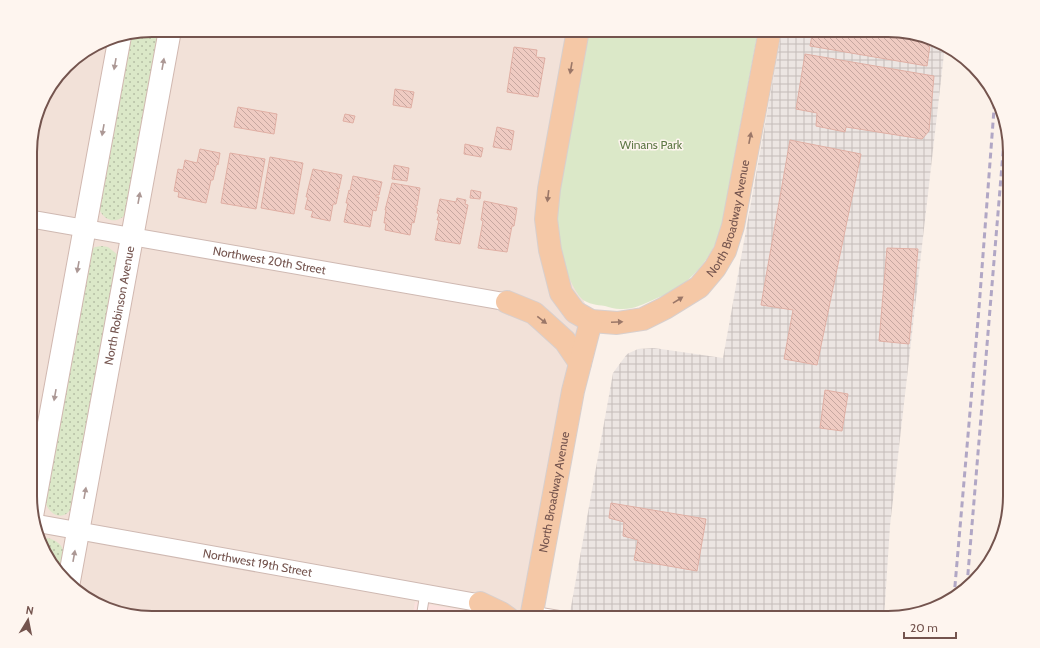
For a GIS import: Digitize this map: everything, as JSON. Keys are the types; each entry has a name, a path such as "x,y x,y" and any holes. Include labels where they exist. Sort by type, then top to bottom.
{"main road":[{"name":"North Broadway Avenue","path":"576,37 549,189 546,219 550,250 561,293 575,312 591,321 617,322 643,319 665,308 699,287 715,268 725,251 733,226 769,37"},
{"path":"507,302 534,314 543,321 565,341 580,363"},
{"name":"North Broadway Avenue","path":"533,611 573,391 591,321"},
{"path":"480,603 498,611"}],"street":[{"name":"North Robinson Avenue","path":"70,577 169,37"},
{"path":"37,489 119,42"},
{"name":"Northwest 20th Street","path":"37,220 507,302"},
{"name":"Northwest 19th Street","path":"41,525 480,603"}],"lane":[{"path":"422,611 425,593"}],"shaded area":[{"path":"144,37 578,37 548,201 591,321 533,611 137,610 115,605 101,599 76,583 65,572 52,554 43,533 39,519 37,496 38,137 41,122 52,94 65,76 76,65 94,52 108,46 129,39"},
{"path":"781,37 903,38 925,43 944,52 890,526 884,611 570,611 613,373 627,354 638,349 654,348 723,358"},
{"path":"415,602 468,611 413,611"}],"green space":[{"path":"159,37 128,212 120,219 112,220 105,217 99,209 128,39"},
{"name":"Winans Park","path":"587,37 757,37 721,229 714,247 703,264 682,285 667,294 629,309 618,309 596,305 582,299 569,278 563,261 558,237 557,209"},
{"path":"95,247 108,247 118,255 74,504 67,513 59,516 55,515 49,510 45,500 91,250"},
{"path":"48,538 62,547 64,552 63,569 52,554 46,539"}],"building":[{"path":"812,37 903,38 930,45 927,66 810,46"},
{"path":"514,47 537,50 536,57 545,58 538,97 507,92"},
{"path":"805,54 934,76 929,131 922,139 846,127 845,132 816,126 817,113 796,109"},
{"path":"395,89 414,92 411,108 393,105"},
{"path":"238,107 277,114 274,134 234,127"},
{"path":"345,114 355,116 353,123 343,121"},
{"path":"497,127 514,131 511,150 493,147"},
{"path":"790,140 861,154 817,365 784,359 793,310 761,305"},
{"path":"465,144 483,148 481,157 464,154"},
{"path":"200,149 220,153 213,180 211,180 206,203 178,197 179,192 174,191 178,169 183,170 185,160 197,163"},
{"path":"230,153 265,159 256,209 221,203"},
{"path":"270,157 303,163 294,214 261,208"},
{"path":"394,165 409,168 407,181 392,179"},
{"path":"313,169 342,175 339,189 337,188 339,190 336,204 333,204 330,221 311,217 313,211 305,209 308,197 306,197"},
{"path":"353,176 382,182 379,195 376,195 376,197 379,197 376,211 373,210 370,227 344,222 348,203 346,203"},
{"path":"392,183 420,188 417,206 415,206 417,208 414,223 412,222 410,235 385,230 385,210"},
{"path":"471,190 481,192 480,199 470,198"},
{"path":"457,198 466,200 465,204 468,205 460,244 435,240 439,220 437,220 439,214 437,213 440,199 456,202"},
{"path":"484,201 517,208 507,252 478,248 483,221 481,220"},
{"path":"887,248 918,249 909,344 879,341"},
{"path":"825,390 848,394 842,431 820,428"},
{"path":"611,503 706,519 697,571 634,560 638,540 623,536 624,522 609,518"}],"railway":[{"path":"955,590 979,308 994,108"},
{"path":"967,580 1003,153"}]}
